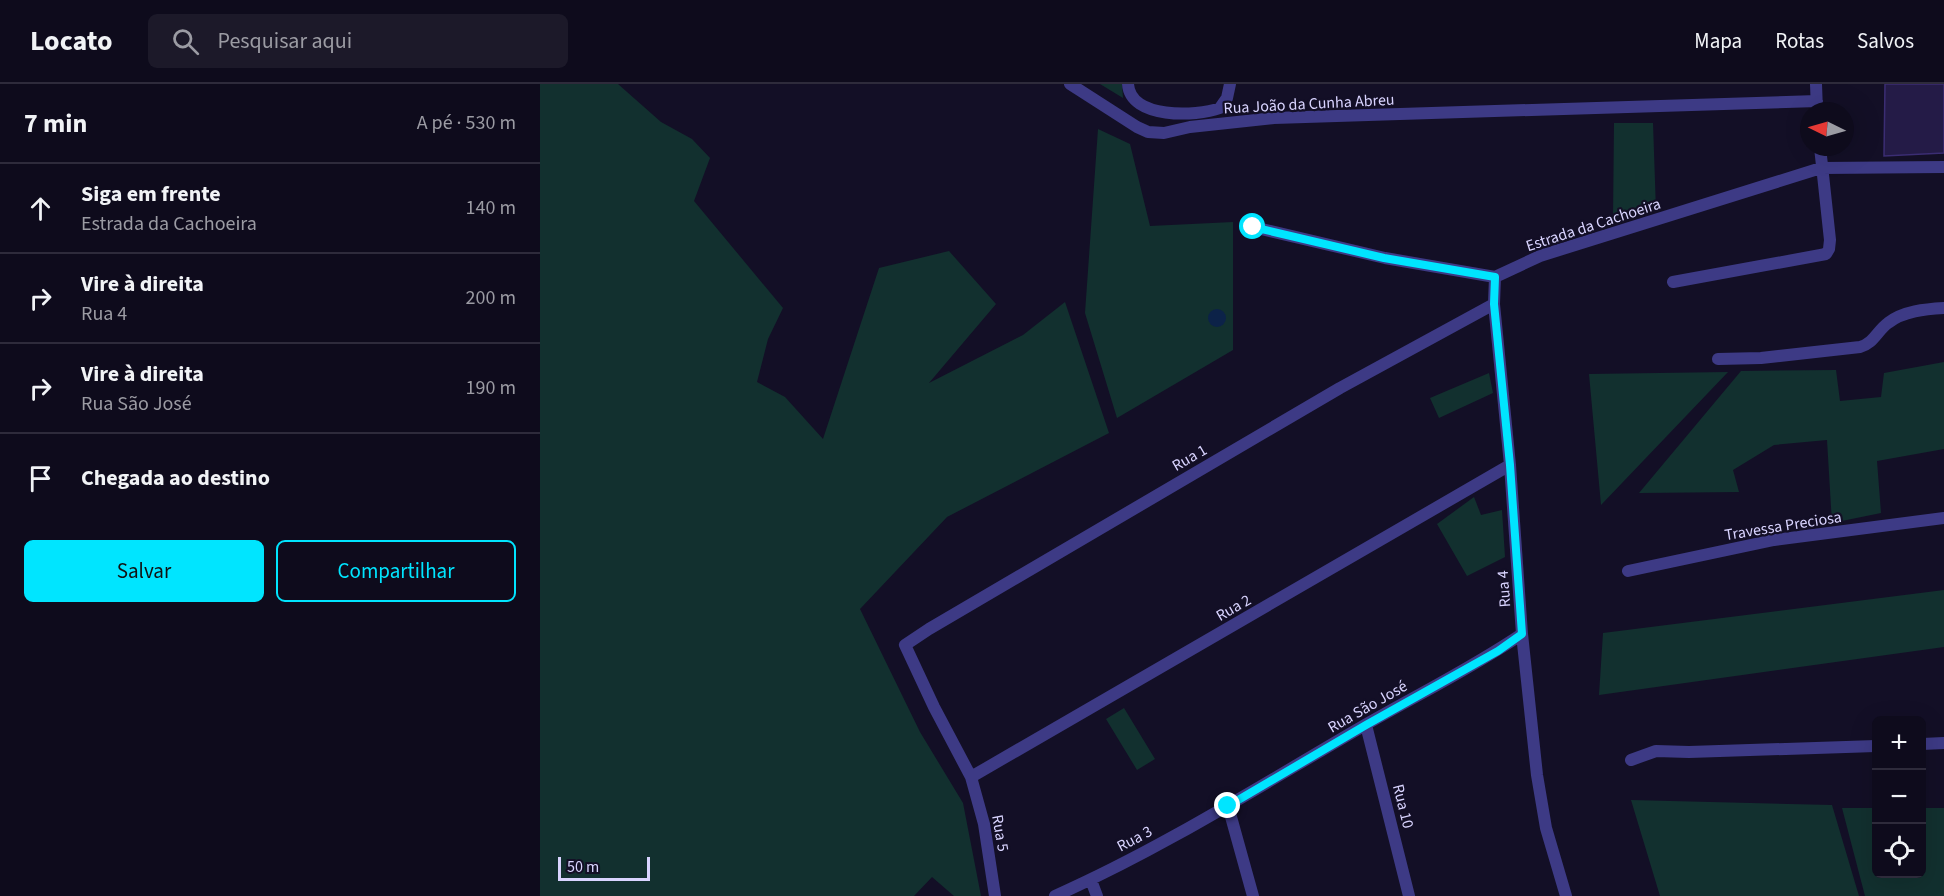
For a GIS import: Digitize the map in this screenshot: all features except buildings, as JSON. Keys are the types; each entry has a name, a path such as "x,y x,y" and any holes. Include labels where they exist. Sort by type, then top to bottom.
{"street":[{"name":"Rua João da Cunha Abreu","path":"1070,84 1137,127 1148,132 1164,133 1190,127 1274,118 1800,106"},
{"path":"1128,84 1133,99 1141,106 1189,114 1220,108 1227,98 1230,84"},
{"path":"1816,84 1817,102"},
{"path":"1189,114 1190,127"},
{"path":"1673,282 1826,254 1830,240 1820,156"},
{"name":"Estrada da Cachoeira","path":"1495,277 1540,256 1821,168 1944,167"},
{"path":"1253,227 1384,258 1495,277"},
{"name":"Rua 4","path":"1495,277 1494,304 1510,465 1522,634 1537,775 1546,828 1566,896"},
{"name":"Rua 1","path":"905,645 1340,388 1494,304"},
{"path":"1718,359 1761,358 1860,348 1868,345 1888,323 1896,318 1909,313 1944,308"},
{"name":"Rua 2","path":"971,777 1510,465"},
{"name":"Travessa Preciosa","path":"1628,571 1774,540 1944,518"},
{"name":"Rua São José","path":"1228,806 1498,651 1522,634"},
{"name":"Rua 5","path":"905,645 971,777 984,824 995,896"},
{"name":"Rua 10","path":"1366,725 1409,896"},
{"path":"1926,744 1944,743"},
{"path":"1631,760 1656,751 1872,746"},
{"path":"1228,806 1253,896"},
{"name":"Rua 3","path":"1055,896 1091,880 1228,806"},
{"path":"1091,880 1097,896"}],"green space":[{"path":"540,84 618,84 661,122 692,139 710,158 694,201 783,308 768,339 757,382 785,397 823,439 879,268 949,251 996,304 929,383 1023,335 1065,302 1109,433 947,517 860,609 920,732 963,803 981,896 954,896 932,877 914,896 540,896"},
{"path":"1100,84 1122,84 1123,98"},
{"path":"1614,123 1653,123 1656,211 1613,219"},
{"path":"1098,129 1130,144 1150,226 1233,222 1233,350 1117,418 1085,313"},
{"path":"1944,362 1944,449 1877,461 1881,513 1832,523 1827,440 1774,445 1733,470 1739,492 1639,493 1741,371 1836,370 1840,401 1881,397 1884,373"},
{"path":"1728,372 1601,505 1589,374"},
{"path":"1489,373 1493,393 1439,418 1430,398"},
{"path":"1474,497 1481,515 1502,510 1505,557 1467,576 1437,524"},
{"path":"1944,590 1944,647 1599,695 1603,633"},
{"path":"1124,708 1155,759 1137,770 1106,719"},
{"path":"1631,800 1832,805 1859,896 1660,896"},
{"path":"1842,808 1872,808 1872,878 1926,878 1926,808 1944,808 1944,896 1865,896"}],"water":[{"path":"1217,309 1223,312 1226,318 1223,324 1217,327 1211,324 1208,318 1211,312"}],"route":[{"path":"1228,806 1498,651 1522,634 1510,465 1494,304 1495,277 1384,258 1253,227"}]}
